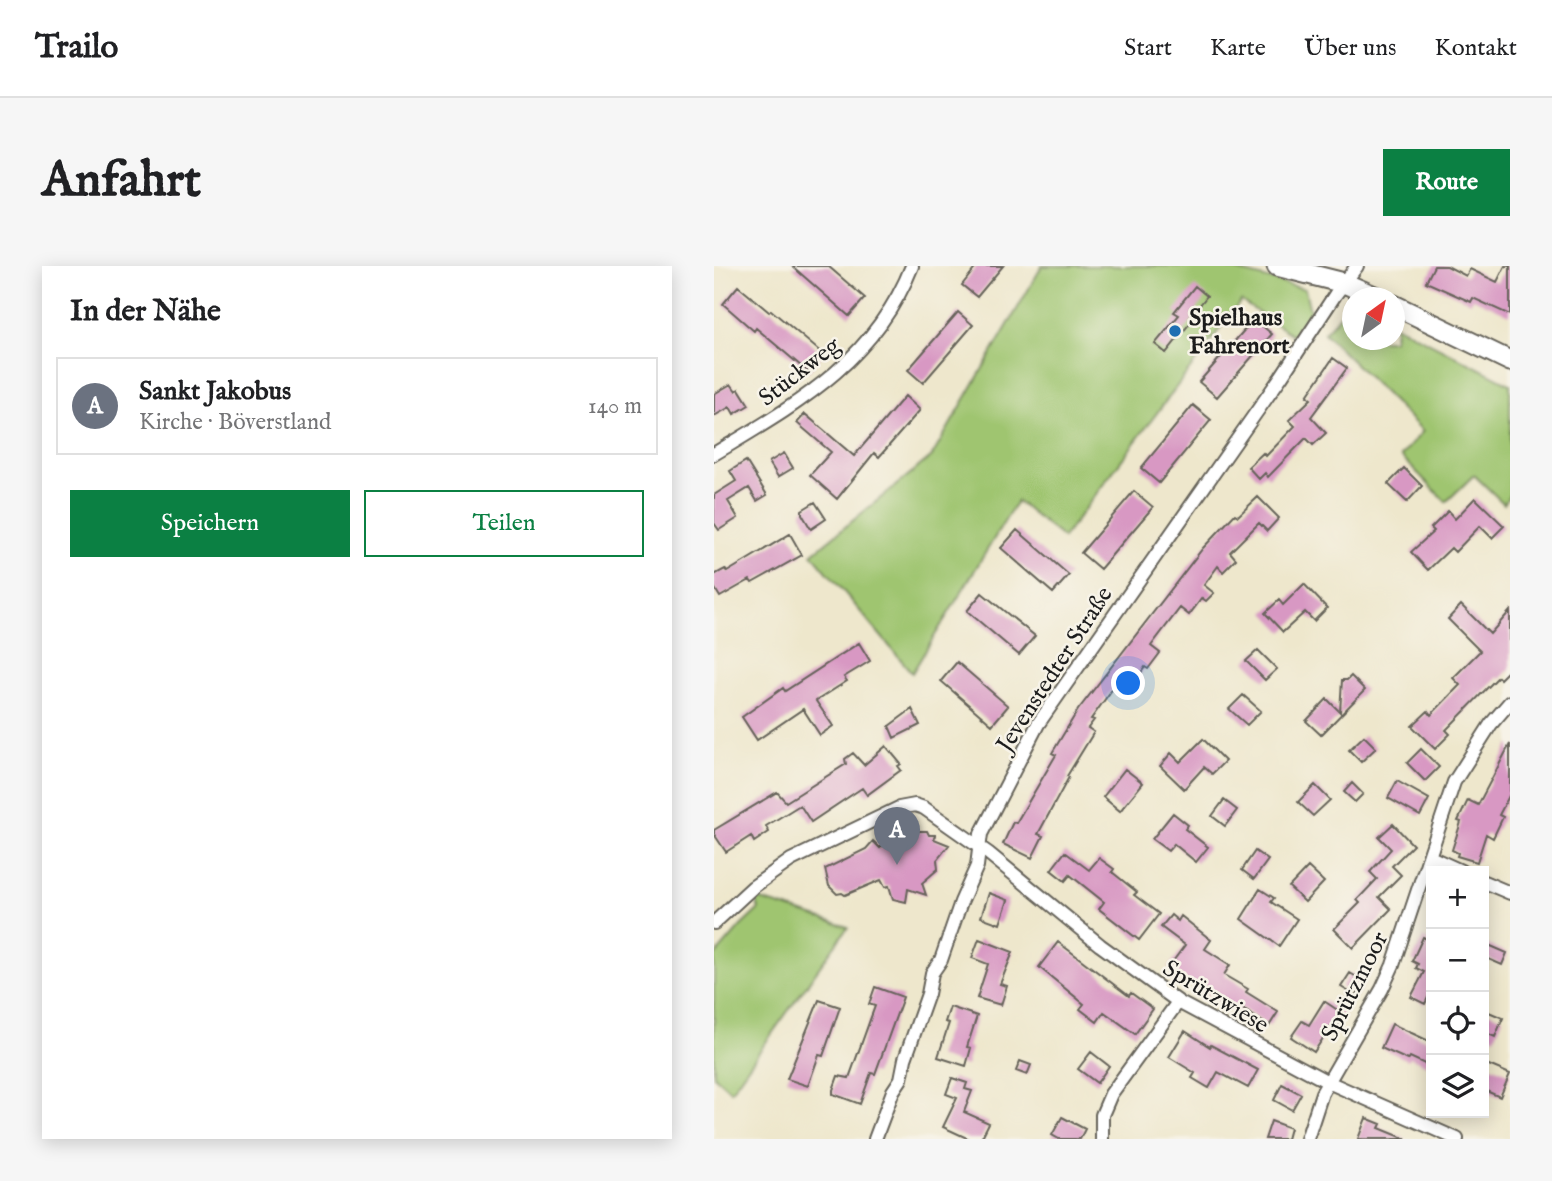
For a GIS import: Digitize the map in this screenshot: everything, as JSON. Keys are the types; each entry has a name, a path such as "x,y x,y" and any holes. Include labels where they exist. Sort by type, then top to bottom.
{"street":[{"name":"Stückweg","path":"714,454 808,396 846,364 864,345 891,307 912,266"},
{"path":"1277,266 1352,287"},
{"name":"Jevenstedter Straße","path":"875,1139 893,1091 901,1079 932,974 941,960 976,866 986,821 1038,724 1357,266"},
{"path":"1405,309 1510,361"},
{"name":"Sprützmoor","path":"1307,1139 1328,1082 1393,965 1456,779 1491,724 1510,702"},
{"name":"Sprützwiese","path":"714,923 753,887 791,860 899,808 915,805 924,808 979,846 1100,945 1178,1002 1328,1082 1457,1139"},
{"path":"1430,857 1450,866"},
{"path":"1489,884 1510,894"},
{"path":"1102,1139 1102,1115 1111,1094 1178,1002"}],"green space":[{"path":"1042,266 1220,266 1305,289 1310,311 1294,336 1241,301 1063,538 1017,501 912,673 812,554 932,456"},
{"path":"1342,313 1342,350 1405,350 1405,330 1510,384 1510,494 1504,504 1474,475 1446,502 1401,456 1423,431 1324,333"},
{"path":"755,898 848,927 731,1091 714,1076 714,957 759,909"}],"building":[{"path":"792,266 828,266 865,298 849,316"},
{"path":"977,266 1003,266 977,297 962,285"},
{"path":"1434,266 1447,266 1466,276 1470,269 1497,282 1505,266 1510,266 1510,315 1473,298 1471,302 1426,282"},
{"path":"738,286 823,354 808,372 723,304"},
{"name":"Spielhaus Fahrenort","path":"1195,286 1207,296 1191,316 1194,318 1166,353 1155,344 1179,315 1174,312"},
{"path":"958,312 973,325 923,383 908,370"},
{"path":"1254,319 1272,334 1217,397 1199,382"},
{"path":"1333,358 1347,368 1311,417 1326,433 1313,445 1306,438 1268,477 1265,473 1259,479 1248,467 1263,453 1266,456 1295,426 1289,420 1311,399 1307,396"},
{"path":"731,384 736,391 739,389 749,405 734,414 730,407 714,416 714,394"},
{"path":"905,396 920,410 879,457 874,453 837,499 810,475 831,452 797,423 805,414 854,456"},
{"path":"1193,405 1211,420 1159,483 1141,468"},
{"path":"784,453 793,468 778,477 769,462"},
{"path":"746,461 767,495 757,501 749,488 728,501 738,518 719,530 714,523 714,495 736,481 730,471"},
{"path":"1404,468 1422,486 1407,502 1388,484"},
{"path":"1134,491 1153,507 1100,569 1081,553"},
{"path":"1258,497 1279,518 1267,531 1259,523 1230,552 1236,559 1223,572 1218,566 1204,585 1214,593 1206,601 1202,598 1189,615 1180,608 1151,646 1160,653 1148,669 1145,667 1127,692 1116,684 1091,719 1094,720 1088,728 1094,732 1067,776 1069,777 1038,834 1043,836 1032,858 1003,844 1013,822 1016,823 1056,755 1052,753 1078,710 1203,548 1235,514 1238,516"},
{"path":"1475,498 1504,526 1492,538 1480,526 1455,552 1451,548 1428,570 1411,552 1434,531 1431,528 1448,511 1455,519"},
{"path":"815,502 826,519 811,529 802,510"},
{"path":"1017,530 1069,575 1053,593 1001,548"},
{"path":"790,534 802,555 752,583 750,580 720,597 714,587 714,575 725,569 727,572"},
{"path":"1304,584 1327,608 1314,621 1305,612 1283,632 1265,613 1279,600 1283,605"},
{"path":"982,593 1035,636 1019,655 967,611"},
{"path":"1461,605 1490,634 1510,611 1510,669 1500,679 1498,677 1446,730 1450,734 1435,749 1412,726 1428,711 1431,715 1460,685 1453,678 1480,651 1448,619"},
{"path":"859,643 870,661 844,677 847,681 816,701 833,726 820,735 803,709 757,740 742,717 783,688 785,691"},
{"path":"1258,650 1277,669 1265,680 1246,661"},
{"path":"957,662 1008,706 992,725 941,681"},
{"path":"1351,676 1365,690 1321,735 1306,721 1327,699 1340,712 1342,680"},
{"path":"1243,695 1261,711 1247,725 1229,709"},
{"path":"912,709 920,725 894,738 889,726"},
{"path":"1364,736 1376,748 1361,762 1349,750"},
{"path":"1203,739 1225,761 1212,774 1204,767 1184,789 1160,766 1171,753 1180,762"},
{"path":"1510,744 1510,794 1499,815 1503,817 1493,838 1486,834 1477,862 1457,856 1458,853 1452,850 1461,822 1458,821 1468,800 1478,805"},
{"path":"886,746 901,764 898,766 901,770 867,795 862,788 811,822 800,805 766,826 769,832 754,842 751,836 726,852 714,834 714,830 777,792 786,802 846,764 845,759 853,753 864,765"},
{"path":"1421,749 1439,767 1425,781 1407,763"},
{"path":"1125,769 1143,783 1120,811 1103,797"},
{"path":"1397,781 1429,799 1420,816 1388,798"},
{"path":"1352,783 1363,794 1355,802 1344,792"},
{"path":"1315,785 1330,800 1313,816 1298,802"},
{"path":"1224,800 1237,810 1225,826 1212,816"},
{"path":"1173,813 1188,825 1185,829 1208,847 1196,862 1174,844 1168,851 1152,839"},
{"path":"1393,824 1413,845 1392,866 1401,875 1379,897 1391,909 1353,948 1334,929 1360,903 1357,900 1377,879 1370,872 1391,849 1379,837"},
{"path":"912,831 927,831 929,835 935,835 934,839 949,845 937,860 938,869 922,883 926,895 908,889 906,902 893,899 889,886 885,887 881,880 845,895 837,894 829,886 825,869 866,849 873,841 880,848 892,837 897,841 912,834"},
{"path":"1255,851 1268,860 1254,879 1242,870"},
{"path":"1065,852 1089,870 1099,858 1137,892 1134,895 1159,914 1139,940 1099,909 1104,902 1070,875 1065,881 1051,870"},
{"path":"1308,867 1324,882 1305,902 1289,887"},
{"path":"1260,889 1274,898 1271,902 1297,919 1279,946 1241,919"},
{"path":"989,893 1008,900 1000,924 981,917"},
{"path":"1171,915 1178,921 1181,916 1211,940 1205,949 1230,965 1224,975 1278,1012 1269,1026 1241,1008 1238,1013 1168,968 1185,945 1161,927"},
{"path":"1423,937 1426,938 1425,1004 1411,997 1424,972 1416,968 1418,964 1412,961"},
{"path":"979,939 1013,952 1000,984 1007,986 1001,1005 977,998 988,964 972,958"},
{"path":"1058,942 1129,996 1131,993 1153,1009 1135,1034 1104,1012 1097,1022 1080,1009 1084,1004 1039,967"},
{"path":"1489,945 1507,953 1502,965 1489,959"},
{"path":"1350,973 1365,982 1356,996 1341,987"},
{"path":"875,987 903,997 875,1074 871,1073 860,1104 833,1094 833,1090 838,1076 849,1078 875,1006 869,1004"},
{"path":"819,1000 840,1007 823,1056 819,1055 808,1086 787,1079"},
{"path":"1324,1001 1345,1015 1336,1029 1331,1026 1314,1052 1291,1037 1302,1021 1309,1025"},
{"path":"950,1007 977,1016 967,1047 971,1048 966,1066 938,1057 949,1023 945,1022"},
{"path":"1489,1012 1503,1018 1495,1037 1489,1034"},
{"path":"1392,1024 1426,1040 1426,1065 1410,1057 1408,1060 1381,1048"},
{"path":"1185,1031 1210,1047 1211,1045 1258,1070 1248,1088 1218,1072 1209,1088 1192,1078 1195,1073 1169,1057"},
{"path":"1091,1052 1109,1066 1097,1083 1078,1069"},
{"path":"1020,1061 1031,1065 1027,1075 1016,1071"},
{"path":"1489,1065 1510,1074 1500,1097 1489,1092"},
{"path":"952,1078 967,1083 965,1089 972,1091 964,1112 989,1123 981,1139 969,1139 943,1127 957,1098 946,1094"},
{"path":"1282,1084 1301,1094 1292,1110 1274,1100"},
{"path":"1062,1117 1085,1129 1080,1139 1059,1139 1052,1135"},
{"path":"1366,1118 1381,1124 1379,1128 1406,1139 1358,1139"},
{"path":"1271,1121 1290,1128 1287,1139 1265,1139"}],"place":[{"name":"Spielhaus Fahrenort","path":"1175,331"},
{"name":"Sankt Jakobus","path":"897,865"}]}
